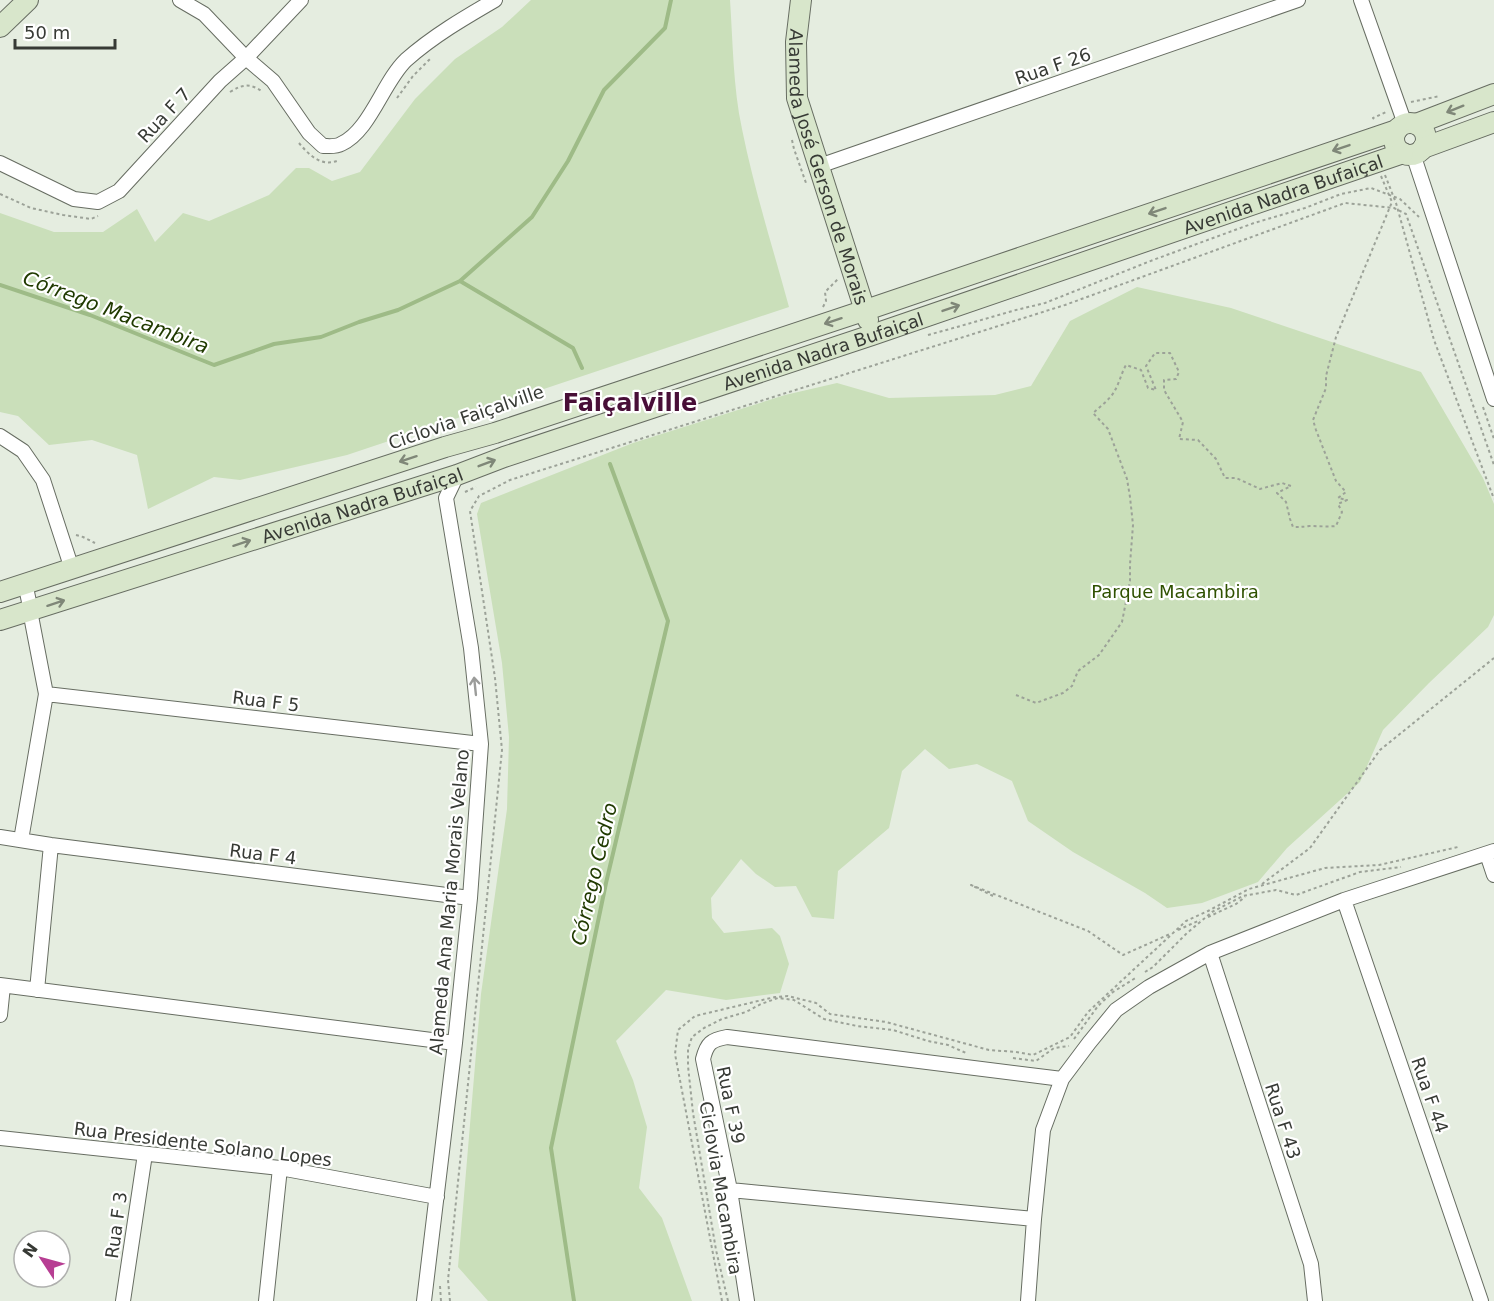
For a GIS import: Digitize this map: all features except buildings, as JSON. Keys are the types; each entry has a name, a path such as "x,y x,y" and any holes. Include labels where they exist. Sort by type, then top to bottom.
{"main road":[{"path":"0,27 28,0"},
{"name":"Alameda José Gerson de Morais","path":"801,0 796,42 797,98 866,310 872,335"},
{"name":"Avenida Nadra Bufaiçal","path":"0,592 445,447 495,434 866,310 1404,117 1494,94"},
{"path":"1404,117 1420,127 1425,135 1425,144 1414,152 1399,150 1394,140 1404,117"},
{"name":"Avenida Nadra Bufaiçal","path":"0,620 461,483 515,453 1414,152 1494,122"}],"street":[{"path":"180,0 204,14 246,58 273,81 309,133 323,146 339,146 351,138 405,62 431,40 495,0"},
{"name":"Rua F 7","path":"0,163 74,199 98,202 118,191 220,81 246,58 301,0"},
{"name":"Rua F 26","path":"819,166 1299,0"},
{"path":"1361,0 1404,117"},
{"path":"1414,152 1488,400"},
{"path":"0,436 23,451 43,480 72,569"},
{"name":"Alameda Ana Maria Morais Velano","path":"424,1301 470,898 481,744 471,648 446,498 461,483"},
{"path":"21,840 46,694 25,583"},
{"name":"Rua F 5","path":"46,694 481,744"},
{"name":"Rua F 4","path":"0,837 470,898"},
{"path":"37,990 51,845"},
{"path":"1028,1301 1043,1130 1062,1079 1116,1010 1149,987 1210,953 1344,900 1490,852 1494,875"},
{"name":"Rua F 44","path":"1344,900 1481,1301"},
{"name":"Rua F 43","path":"1210,953 1311,1264 1315,1301"},
{"path":"0,1015 2,986 455,1043"},
{"name":"Rua F 39","path":"730,1190 703,1059 706,1047 716,1039 727,1037 1062,1079"},
{"name":"Rua Presidente Solano Lopes","path":"0,1138 280,1168 437,1197"},
{"name":"Rua F 3","path":"123,1301 145,1154"},
{"path":"266,1301 280,1168"},
{"path":"747,1301 730,1190 1034,1219"}],"path":[{"path":"394,102 413,76 433,56"},
{"path":"230,92 242,85 255,87 266,93"},
{"path":"1377,120 1404,117 1440,97"},
{"path":"1376,127 1373,118 1390,111"},
{"path":"294,136 315,160 332,163 340,160"},
{"path":"792,138 807,188"},
{"path":"1016,695 1036,703 1063,693 1072,686 1078,671 1099,655 1122,622 1130,581 1133,525 1130,497 1127,480 1108,429 1093,413 1115,391 1126,365 1140,370 1148,388 1156,390 1146,366 1155,353 1170,353 1179,372 1176,379 1164,380 1164,390 1183,422 1179,439 1198,440 1216,459 1225,478 1236,478 1260,489 1282,483 1291,486 1277,493 1286,502 1293,527 1336,526 1341,512 1338,504 1347,500 1338,498 1346,492 1336,481 1313,420 1326,388 1326,376 1336,337 1392,202 1379,172"},
{"path":"1384,172 1396,203 1434,340 1494,499"},
{"path":"927,335 1045,303 1242,227 1352,191 1371,188 1385,192 1400,199 1419,218"},
{"path":"0,194 31,208 63,215 91,219 102,214"},
{"path":"450,1301 448,1280 502,750 495,678 470,511 479,496 510,480 1065,306 1346,203 1394,208 1406,214 1494,465"},
{"path":"821,311 826,301 825,292 838,279 838,274"},
{"path":"1488,400 1494,439"},
{"path":"461,483 476,487"},
{"path":"73,535 103,544"},
{"path":"993,896 971,885 1088,931 1123,955 1236,904 1310,848 1380,750 1494,658"},
{"path":"722,1301 675,1054 678,1030 694,1016 788,996 816,1003 830,1014 885,1022 989,1050 1033,1055 1070,1037 1088,1012 1186,921 1208,912 1249,889 1325,868 1379,865 1467,845"},
{"path":"1013,1058 1036,1061 1054,1048 1069,1046 1098,1006 1113,992 1153,967 1212,912 1243,896 1276,890 1296,895 1359,873 1407,867"},
{"name":"Ciclovia Macambira","path":"728,1301 716,1250 693,1113 688,1066 688,1049 692,1037 722,1019 746,1012 761,1004 786,999 794,1000 824,1018 857,1026 892,1030 948,1045 972,1055"}],"green space":[{"path":"531,0 730,0 735,81 742,129 789,307 347,455 240,480 214,477 148,509 137,455 92,440 49,445 18,416 0,412 0,213 54,232 103,232 137,209 155,242 183,213 209,221 269,195 296,168 309,168 332,181 360,172 415,99 455,59 502,27"},
{"name":"Parque Macambira","path":"1137,287 1231,308 1421,372 1483,478 1494,504 1494,615 1488,627 1383,730 1360,782 1287,848 1258,882 1202,903 1167,908 1073,852 1028,821 1012,781 977,764 949,769 925,749 902,771 889,828 838,871 834,919 812,917 796,886 775,887 756,874 741,859 711,898 712,918 724,933 772,928 780,936 789,964 780,993 726,1000 666,990 616,1041 633,1080 647,1127 639,1188 662,1218 692,1301 488,1301 458,1267 481,994 507,809 509,737 502,663 477,514 481,503 633,443 785,395 837,383 889,398 995,395 1031,386 1070,321"}],"waterway":[{"name":"Córrego Macambira","path":"0,285 90,315 214,365 274,344 321,337 398,310 460,281 532,217 568,161 604,90 665,28 671,0"},
{"name":"Córrego Cedro","path":"460,281 573,348 582,368"},
{"name":"Córrego Cedro","path":"574,1301 551,1148 606,883 668,621 610,464"}],"district":[{"name":"Faiçalville","path":"630,403"}]}
